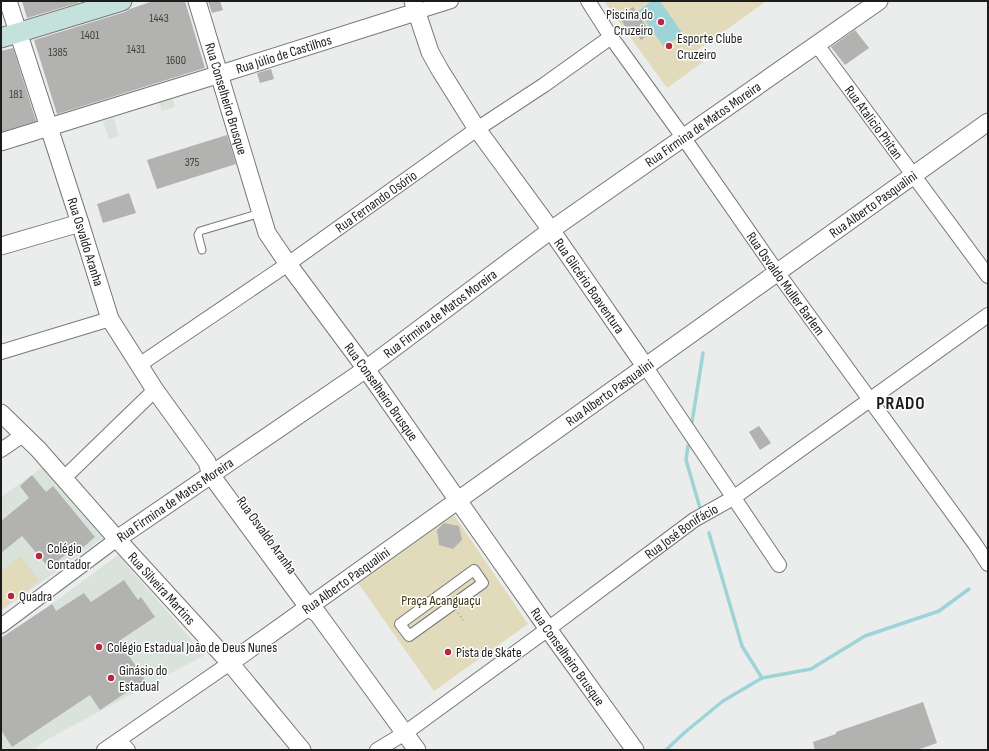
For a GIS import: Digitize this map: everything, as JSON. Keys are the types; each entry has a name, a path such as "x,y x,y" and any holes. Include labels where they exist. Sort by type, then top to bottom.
{"main road":[{"path":"10,36 122,1"}],"street":[{"name":"Rua Osvaldo Aranha","path":"8,1 10,36 50,127 110,319 155,390 417,750"},
{"name":"Rua Conselheiro Brusque","path":"197,1 268,233 288,264 366,369 634,750"},
{"name":"Rua Júlio de Castilhos","path":"1,142 219,74 415,6 451,1"},
{"name":"Rua Osvaldo Muller Barlem","path":"588,1 611,37 777,272 988,564"},
{"name":"Rua Firmina de Matos Moreira","path":"1,626 212,469 366,369 551,230 879,1"},
{"name":"Rua Glicério Boaventura","path":"415,6 430,52 477,129 551,230 779,565"},
{"name":"Rua Fernando Osório","path":"139,366 288,264 477,129 544,85 611,37"},
{"name":"Rua Atalicio Phitan","path":"817,44 988,276"},
{"name":"Rua Alberto Pasqualini","path":"230,663 314,607 458,500 988,122"},
{"path":"1,246 80,223"},
{"name":"Rua José Bonifácio","path":"377,750 405,733 694,520 733,498 988,315"},
{"path":"1,352 110,319"},
{"path":"64,478 155,390"},
{"name":"Rua Silveira Martins","path":"1,413 38,449 117,539 230,663 302,750"},
{"path":"1,450 24,435"},
{"path":"474,570 483,582 409,636 400,624 450,587 474,570"},
{"path":"450,587 459,600"},
{"path":"436,598 444,610"},
{"path":"104,750 123,745 230,663"}],"lane":[{"path":"202,250 198,235 200,231 261,213"}],"shaded area":[{"path":"172,96 175,107 162,111 158,100"},
{"path":"114,118 119,136 109,139 103,121"},
{"name":"Colégio Contador","path":"42,467 103,538 1,611 1,497"},
{"name":"Colégio Estadual João de Deus Nunes","path":"118,555 205,655 46,740 34,750 1,750 1,638 52,604"}],"green space":[{"name":"Esporte Clube Cruzeiro","path":"604,1 767,1 696,51 703,62 667,88"},
{"name":"Praça Acanguaçu","path":"454,515 528,624 434,691 358,583"},
{"name":"Quadra","path":"21,556 39,581 1,610 1,571"}],"water":[{"name":"Piscina do Cruzeiro","path":"652,1 660,1 683,34 664,47 638,11"}],"building":[{"path":"22,1 78,1 78,3 27,18"},
{"path":"153,1 185,1 205,68 57,114 34,40 125,12"},
{"path":"208,1 220,1 223,10 212,13"},
{"path":"633,7 651,33 641,40 633,29 629,32 619,17"},
{"path":"855,30 869,48 845,65 831,47"},
{"path":"13,48 36,121 1,132 1,51"},
{"path":"271,69 274,79 260,83 257,73"},
{"path":"227,135 236,164 157,189 147,160"},
{"path":"129,193 136,213 103,223 97,204"},
{"path":"759,426 771,443 760,450 749,432"},
{"path":"32,475 46,492 53,486 95,537 73,556 69,552 49,568 22,536 1,553 1,521 29,498 20,486"},
{"path":"444,523 459,526 462,540 453,549 439,545 437,530"},
{"name":"Colégio Estadual João de Deus Nunes","path":"124,580 138,600 141,597 155,617 119,641 145,680 100,710 90,695 12,747 1,730 1,638 52,604 56,611 84,593 91,602"},
{"path":"923,702 937,743 917,750 815,750 813,742 836,734 836,732"}],"waterway":[{"path":"692,422 703,353"},
{"path":"688,446 686,460 700,508"},
{"path":"709,533 742,646 762,678"},
{"path":"666,750 723,701 762,678 811,669 865,636 939,611 969,589"}],"place":[{"name":"Piscina do Cruzeiro","path":"661,22"},
{"name":"Esporte Clube Cruzeiro","path":"669,46"},
{"name":"Colégio Contador","path":"39,556"},
{"name":"Quadra","path":"11,596"},
{"name":"Colégio Estadual João de Deus Nunes","path":"99,647"},
{"name":"Pista de Skate","path":"448,652"},
{"name":"Ginásio do Estadual","path":"111,678"}],"district":[{"name":"PRADO","path":"901,403"}]}
